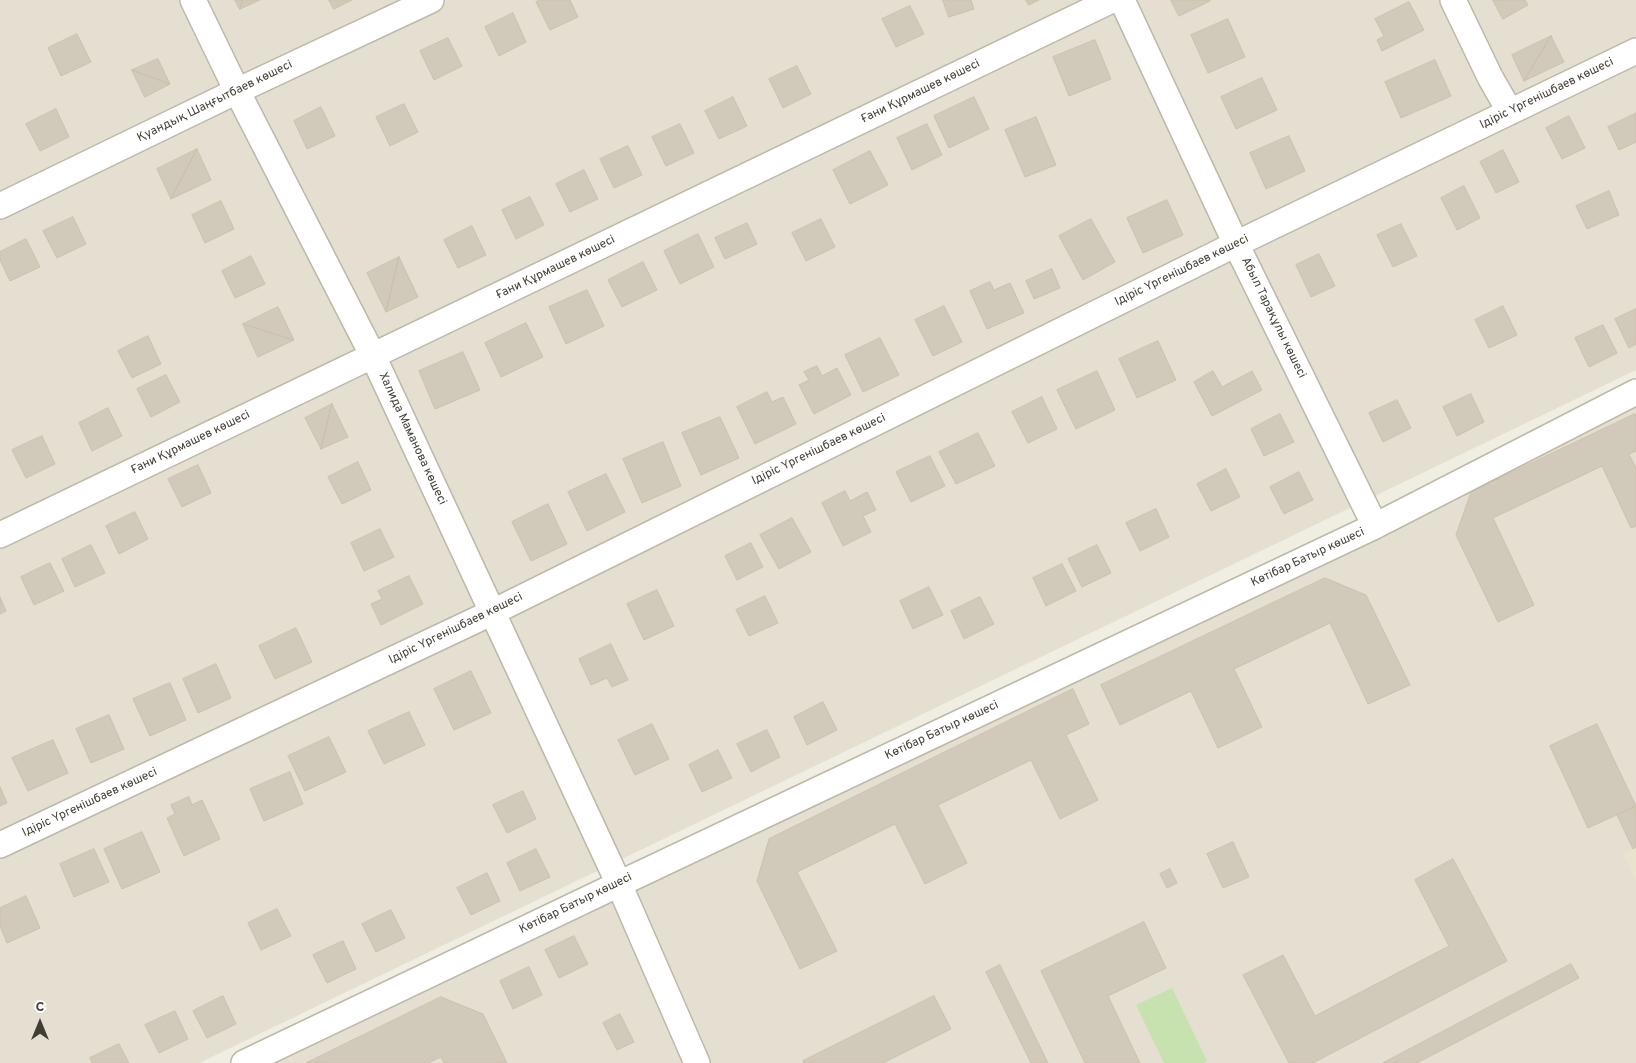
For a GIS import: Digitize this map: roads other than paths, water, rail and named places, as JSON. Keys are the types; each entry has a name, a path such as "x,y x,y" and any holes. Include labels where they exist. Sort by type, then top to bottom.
{"street":[{"name":"Халида Маманова көшесі","path":"193,0 237,91 373,356 619,884 698,1063"},
{"name":"Қуандық Шаңғытбаев көшесі","path":"0,206 237,91 431,0"},
{"name":"Ғани Құрмашев көшесі","path":"0,535 1112,0"},
{"name":"Абыл Тарақұлы көшесі","path":"1122,0 1236,244 1375,526"},
{"path":"1453,0 1490,77 1510,112"},
{"name":"Ідіріс Үргенішбаев көшесі","path":"0,845 493,612 1236,244 1636,51"},
{"name":"Көтібар Батыр көшесі","path":"244,1063 1375,526 1636,392"}]}
